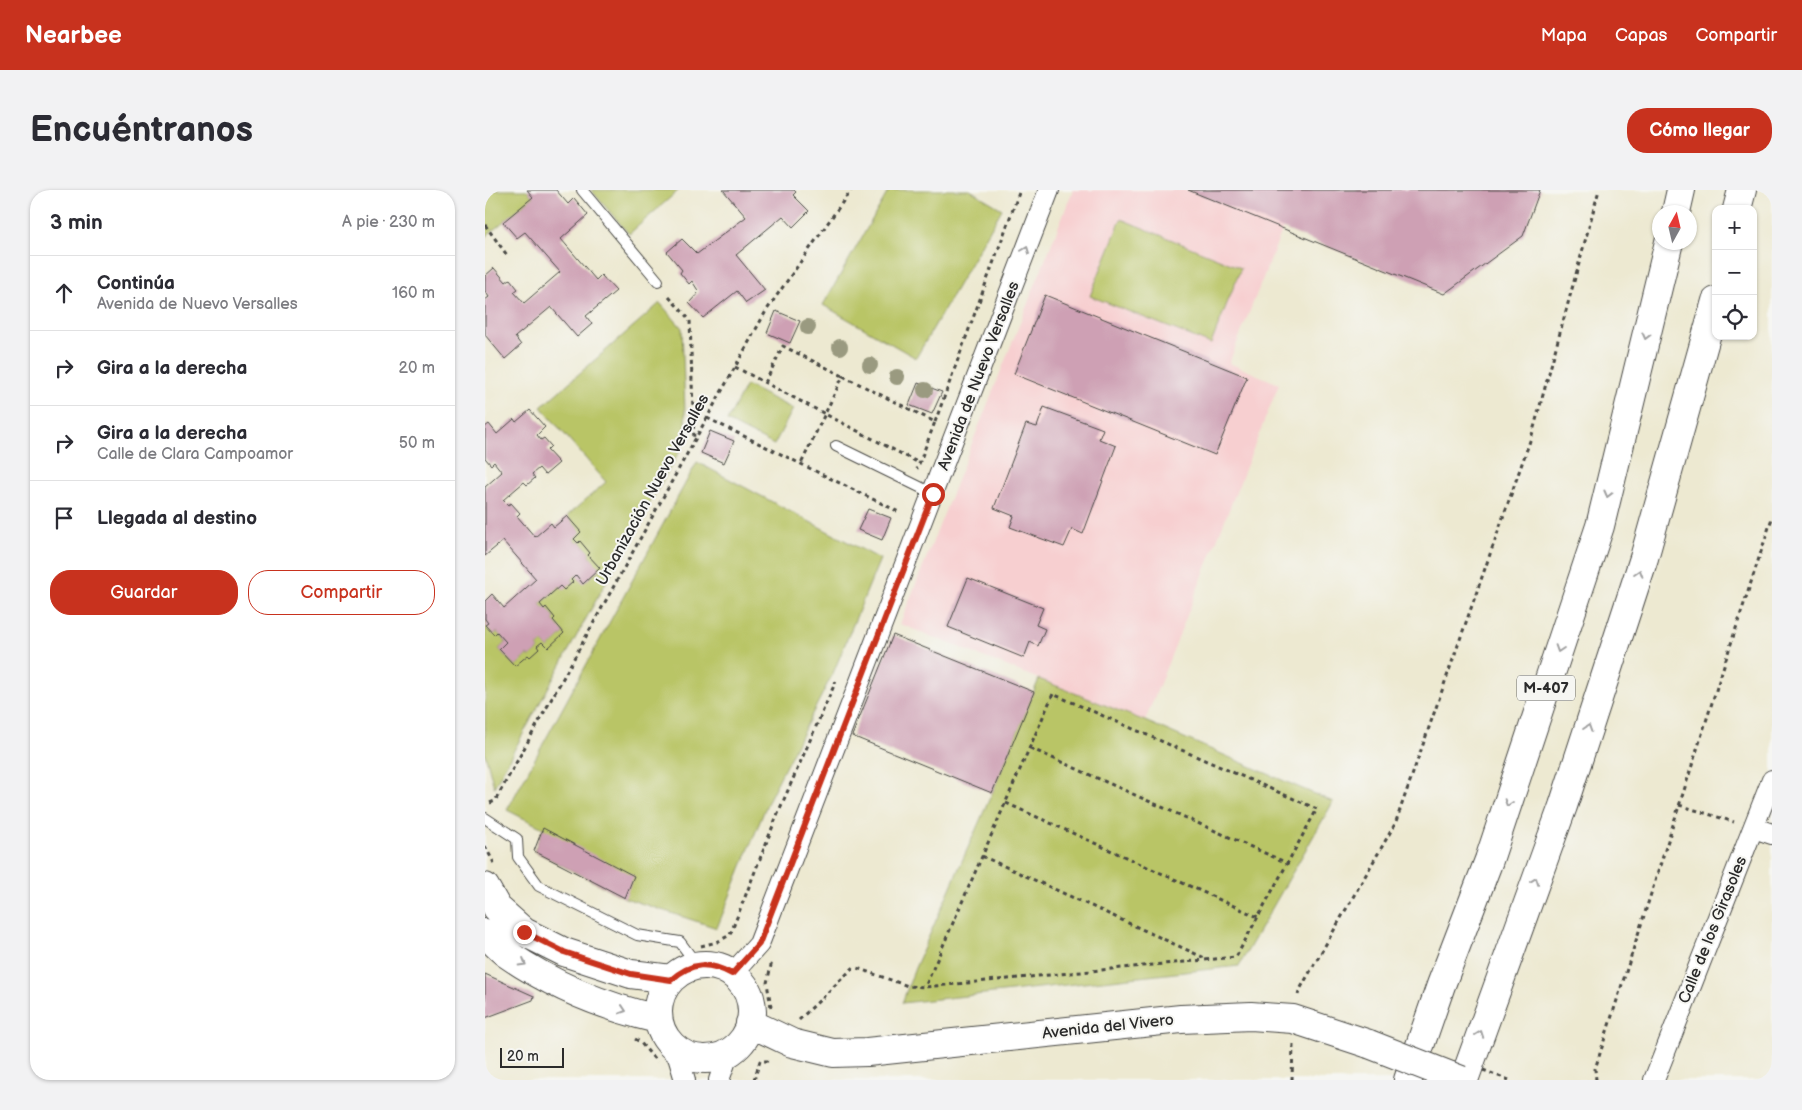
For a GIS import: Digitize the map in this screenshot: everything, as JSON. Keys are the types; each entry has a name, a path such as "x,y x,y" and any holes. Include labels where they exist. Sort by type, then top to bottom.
{"main road":[{"path":"1672,205 1674,190"},
{"path":"1678,205 1681,190"},
{"path":"1736,205 1738,190"},
{"path":"1737,205 1742,190"},
{"name":"M-407","path":"1408,1080 1441,985 1489,860 1600,526 1658,289 1665,250"},
{"name":"M-407","path":"1462,1080 1563,806 1644,558 1712,315"},
{"path":"491,878 497,908 524,932 564,952 631,974 671,980"},
{"path":"485,933 507,954 556,983 622,1010 658,1019"},
{"path":"692,957 732,974 745,987 751,1005 761,1015 743,1040 729,1052 712,1058 693,1057 677,1050 664,1036 658,1019 659,1000 667,984 692,957"},
{"name":"Avenida del Vivero","path":"761,1015 792,1043 833,1053 867,1052 1181,1018 1251,1016 1293,1019 1369,1044 1462,1080"}],"street":[{"name":"Avenida de Nuevo Versalles","path":"732,974 759,944 1049,190"},
{"name":"Calle de los Girasoles","path":"1654,1080 1763,831 1772,780"},
{"path":"677,1050 685,1080"},
{"path":"719,1080 729,1052"}],"lane":[{"path":"582,190 658,281"},
{"path":"836,446 933,494"},
{"path":"485,818 517,839 518,857 539,886 637,935 680,942 692,957"}],"path":[{"name":"Urbanización Nuevo Versalles","path":"485,805 495,801 694,443 765,311 851,190"},
{"path":"707,418 901,513 1020,190"},
{"path":"1292,1080 1293,1019 1299,991 1395,824 1532,435 1599,190"},
{"path":"485,226 507,255"},
{"path":"669,297 690,320 694,443"},
{"path":"765,383 783,346 935,422"},
{"path":"735,367 919,463"},
{"path":"801,464 843,376"},
{"path":"1596,1080 1595,1069 1772,518"},
{"path":"692,957 730,935 778,813 839,673"},
{"path":"793,1026 854,967 908,986 925,987 1236,958 1317,808 1053,694 925,987"},
{"path":"1030,748 1287,863"},
{"path":"1006,803 1258,917"},
{"path":"1679,805 1763,831"},
{"path":"485,846 491,878"},
{"path":"983,856 1210,960"},
{"path":"761,1015 772,959"}],"shaded area":[{"path":"1073,190 1187,190 1283,228 1229,363 1279,384 1145,721 900,624"}],"green space":[{"path":"485,190 527,190 533,197 485,237"},
{"path":"591,190 679,190 629,234"},
{"path":"889,190 970,190 1002,209 916,358 823,305"},
{"path":"1121,219 1241,268 1211,344 1090,296"},
{"path":"660,303 682,328 686,440 640,520 494,787 485,753 485,619 494,635 497,632 506,642 499,649 515,666 539,649 537,646 542,642 548,648 564,633 553,620 555,617 547,608 544,609 540,604 560,586 573,582 571,580 576,575 583,583 600,569 588,555 590,553 580,541 578,543 574,539 581,532 567,516 606,482 541,407"},
{"path":"746,385 793,409 774,445 727,421"},
{"path":"697,462 880,559 834,671 769,799 717,928 625,898 534,851 543,828 507,810"},
{"path":"1039,679 1145,721 1333,802 1239,966 902,1003 915,968 992,793"}],"building":[{"path":"527,190 556,190 568,204 574,198 588,215 561,239 596,280 601,275 616,291 586,316 592,324 577,337 551,307 515,337 521,345 505,359 485,335 485,300 489,297 485,291 485,276 494,268 506,282 510,279 518,289 514,292 524,303 560,272 525,232 517,238 503,222 533,197"},
{"path":"723,190 794,190 796,192 793,195 809,211 793,227 783,216 736,255 765,290 746,303 737,291 703,318 689,303 699,292 692,281 689,284 680,273 682,270 667,252 682,239 697,254 746,217"},
{"path":"1188,190 1540,190 1523,236 1444,294"},
{"path":"1045,295 1247,377 1215,455 1014,374"},
{"path":"776,311 800,321 790,343 767,333"},
{"path":"918,383 942,392 932,414 909,405"},
{"path":"1044,407 1103,429 1099,439 1116,446 1083,534 1072,529 1064,547 1010,527 1014,516 994,508 1026,424 1037,427"},
{"path":"530,410 545,427 537,435 541,440 544,438 551,446 547,450 559,463 545,475 539,468 532,474 535,478 527,485 524,482 503,500 508,505 511,503 520,513 517,516 535,537 551,523 554,527 567,516 581,532 574,539 578,543 580,541 590,553 588,555 600,568 583,584 576,575 571,580 573,582 564,590 560,586 540,604 544,609 546,607 555,618 553,620 564,633 548,648 542,642 537,646 539,649 530,657 528,655 515,666 499,649 506,642 497,632 494,635 485,625 488,623 485,619 485,601 492,594 504,608 536,579 503,541 485,556 485,487 502,472 494,462 491,465 485,458 485,427 489,424 497,434 514,419 516,422"},
{"path":"710,431 734,441 724,463 701,453"},
{"path":"868,509 891,518 882,540 858,530"},
{"path":"968,578 1043,608 1036,625 1045,629 1038,646 1030,642 1024,658 948,627"},
{"path":"893,635 1034,692 992,793 852,736"},
{"path":"543,828 634,876 625,898 534,851"},
{"path":"485,974 534,996 533,1000 485,1018"}],"route":[{"path":"524,932 564,952 631,974 671,980 680,971 697,965 716,966 732,974 759,944 933,494"}]}
